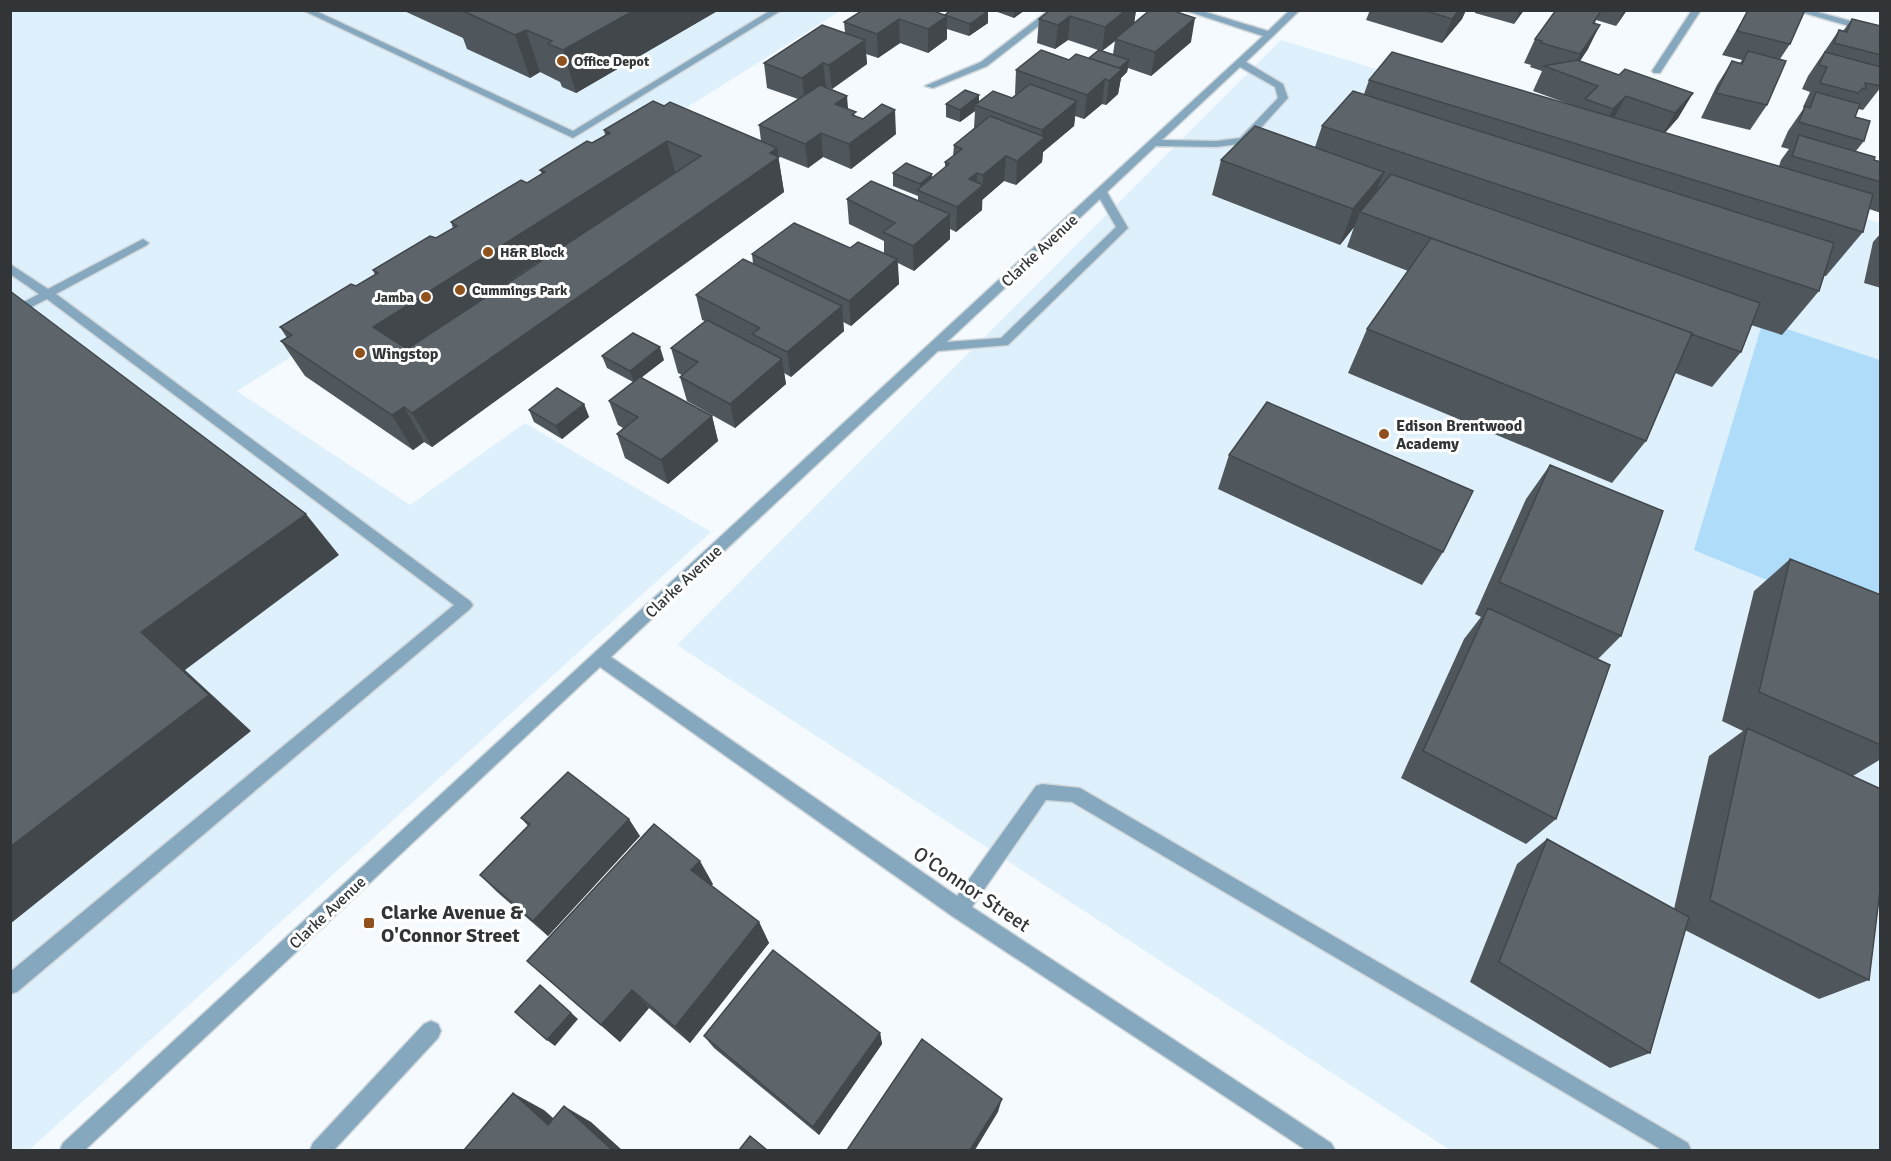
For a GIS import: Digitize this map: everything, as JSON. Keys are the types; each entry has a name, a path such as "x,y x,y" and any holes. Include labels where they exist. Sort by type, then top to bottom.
{"street":[{"path":"306,10 573,135 778,10"},
{"path":"930,86 984,64 1055,10"},
{"path":"1188,10 1270,35"},
{"name":"Clarke Avenue","path":"70,1150 1296,10"},
{"path":"1657,71 1697,10"},
{"path":"1797,10 1823,14 1881,32"},
{"path":"1153,143 1216,144 1244,141 1283,98 1280,86 1240,63"},
{"path":"934,347 1004,342 1122,228 1101,192"},
{"path":"10,314 143,243"},
{"path":"10,268 362,531 465,605 10,985"},
{"name":"O'Connor Street","path":"599,658 959,909 1324,1150"},
{"path":"959,909 1042,792 1074,794 1681,1150"},
{"path":"320,1150 431,1031"}],"shaded area":[{"path":"10,11 840,11 237,391 410,505 525,423 711,532 29,1150 10,1150"},
{"name":"Edison Brentwood Academy","path":"1281,40 1880,223 1880,1150 1450,1150 677,645"},
{"path":"1763,321 1880,360 1880,627 1694,550"}],"building":[{"path":"461,10 635,10 563,50 548,44 552,41 526,30 515,35"},
{"path":"863,10 931,10 947,16 928,29 899,19 877,34 844,22"},
{"path":"951,10 988,11 970,24 945,15"},
{"path":"1050,10 1126,10 1105,27 1070,16 1058,25 1039,19"},
{"path":"1150,10 1171,10 1195,18 1155,52 1115,39"},
{"path":"1423,10 1459,10 1452,19"},
{"path":"1556,10 1601,11 1593,23 1600,25 1580,54 1541,43 1542,41 1535,39"},
{"path":"1748,10 1805,10 1790,44 1737,31"},
{"path":"1852,19 1881,26 1881,55 1834,43 1839,30 1847,32"},
{"path":"822,25 865,40 829,65 823,63 802,78 764,63"},
{"path":"1041,50 1069,60 1076,54 1122,69 1109,81 1105,79 1087,95 1016,70"},
{"path":"1099,50 1129,60 1119,68 1089,58"},
{"path":"1748,51 1786,61 1767,105 1716,93 1732,61 1742,64"},
{"path":"1392,52 1873,194 1863,232 1369,80"},
{"path":"1825,52 1881,67 1881,86 1865,83 1866,89 1863,88 1858,93 1820,83 1827,67 1819,65"},
{"path":"1577,60 1619,75 1625,69 1693,93 1675,113 1626,96 1613,109 1585,99 1598,86 1544,66"},
{"path":"1030,84 1077,101 1042,130 975,105 993,91 1012,98"},
{"path":"820,85 847,96 835,104 856,112 852,115 863,119 882,104 895,110 849,144 821,133 805,144 759,125"},
{"path":"965,90 979,95 960,110 946,104"},
{"path":"1353,91 1834,243 1819,291 1322,126"},
{"path":"1816,92 1860,104 1855,117 1870,121 1864,141 1799,122 1805,106 1810,108"},
{"path":"653,101 664,106 670,102 777,148 770,153 779,157 412,413 404,407 392,415 281,341 292,335 280,327 351,284 356,286 378,273 373,270 430,236 436,238 457,226 451,222 521,180 527,183 545,172 540,170 587,141 592,143 610,133 604,130","holes":["667,141 701,156 407,349 373,327"]},
{"path":"990,116 1045,137 1017,161 1006,156 983,175 977,173 969,179 983,185 957,207 917,190 949,164 945,162 962,149 954,145"},
{"path":"1255,126 1384,172 1353,209 1221,160"},
{"path":"1799,135 1875,157 1874,160 1881,162 1881,182 1792,156"},
{"path":"906,163 932,174 920,184 893,173"},
{"path":"1391,174 1760,303 1741,352 1360,212"},
{"path":"871,181 950,214 913,246 883,232 895,223 847,199"},
{"path":"794,223 850,248 858,242 897,259 849,301 752,254"},
{"path":"1431,238 1692,333 1646,441 1367,329"},
{"path":"743,259 842,306 787,352 752,334 760,328 696,295"},
{"path":"536,262 538,263 490,295 488,294"},
{"path":"10,291 306,514 141,632 209,695 10,847"},
{"path":"707,320 782,359 730,404 680,377 698,362 671,348"},
{"path":"633,333 660,347 630,371 602,356"},
{"path":"640,377 712,416 661,460 617,434 638,417 609,401"},
{"path":"557,388 584,404 556,426 529,410"},
{"path":"1267,402 1473,491 1443,552 1229,455"},
{"path":"1550,465 1663,511 1621,636 1499,582"},
{"path":"1790,559 1881,595 1881,745 1759,692"},
{"path":"1488,608 1610,665 1556,819 1423,751"},
{"path":"1747,728 1881,789 1881,882 1869,980 1710,900"},
{"path":"568,772 629,819 533,921 480,875 530,824 521,818"},
{"path":"654,824 700,861 691,870 759,922 675,1027 632,990 601,1025 527,961"},
{"path":"1547,839 1689,917 1650,1053 1499,962"},
{"path":"773,950 880,1033 813,1127 704,1036"},
{"path":"540,985 571,1013 547,1040 515,1012"},
{"path":"922,1039 1002,1099 970,1150 847,1150"},
{"path":"513,1093 548,1125 564,1106 612,1150 464,1150"},
{"path":"750,1136 767,1150 739,1150"}],"place":[{"name":"Office Depot","path":"562,61"},
{"name":"H&R Block","path":"488,252"},
{"name":"Cummings Park","path":"460,290"},
{"name":"Jamba","path":"426,297"},
{"name":"Wingstop","path":"360,353"},
{"name":"Edison Brentwood Academy","path":"1384,434"},
{"name":"Clarke Avenue & O'Connor Street","path":"369,923"}]}
